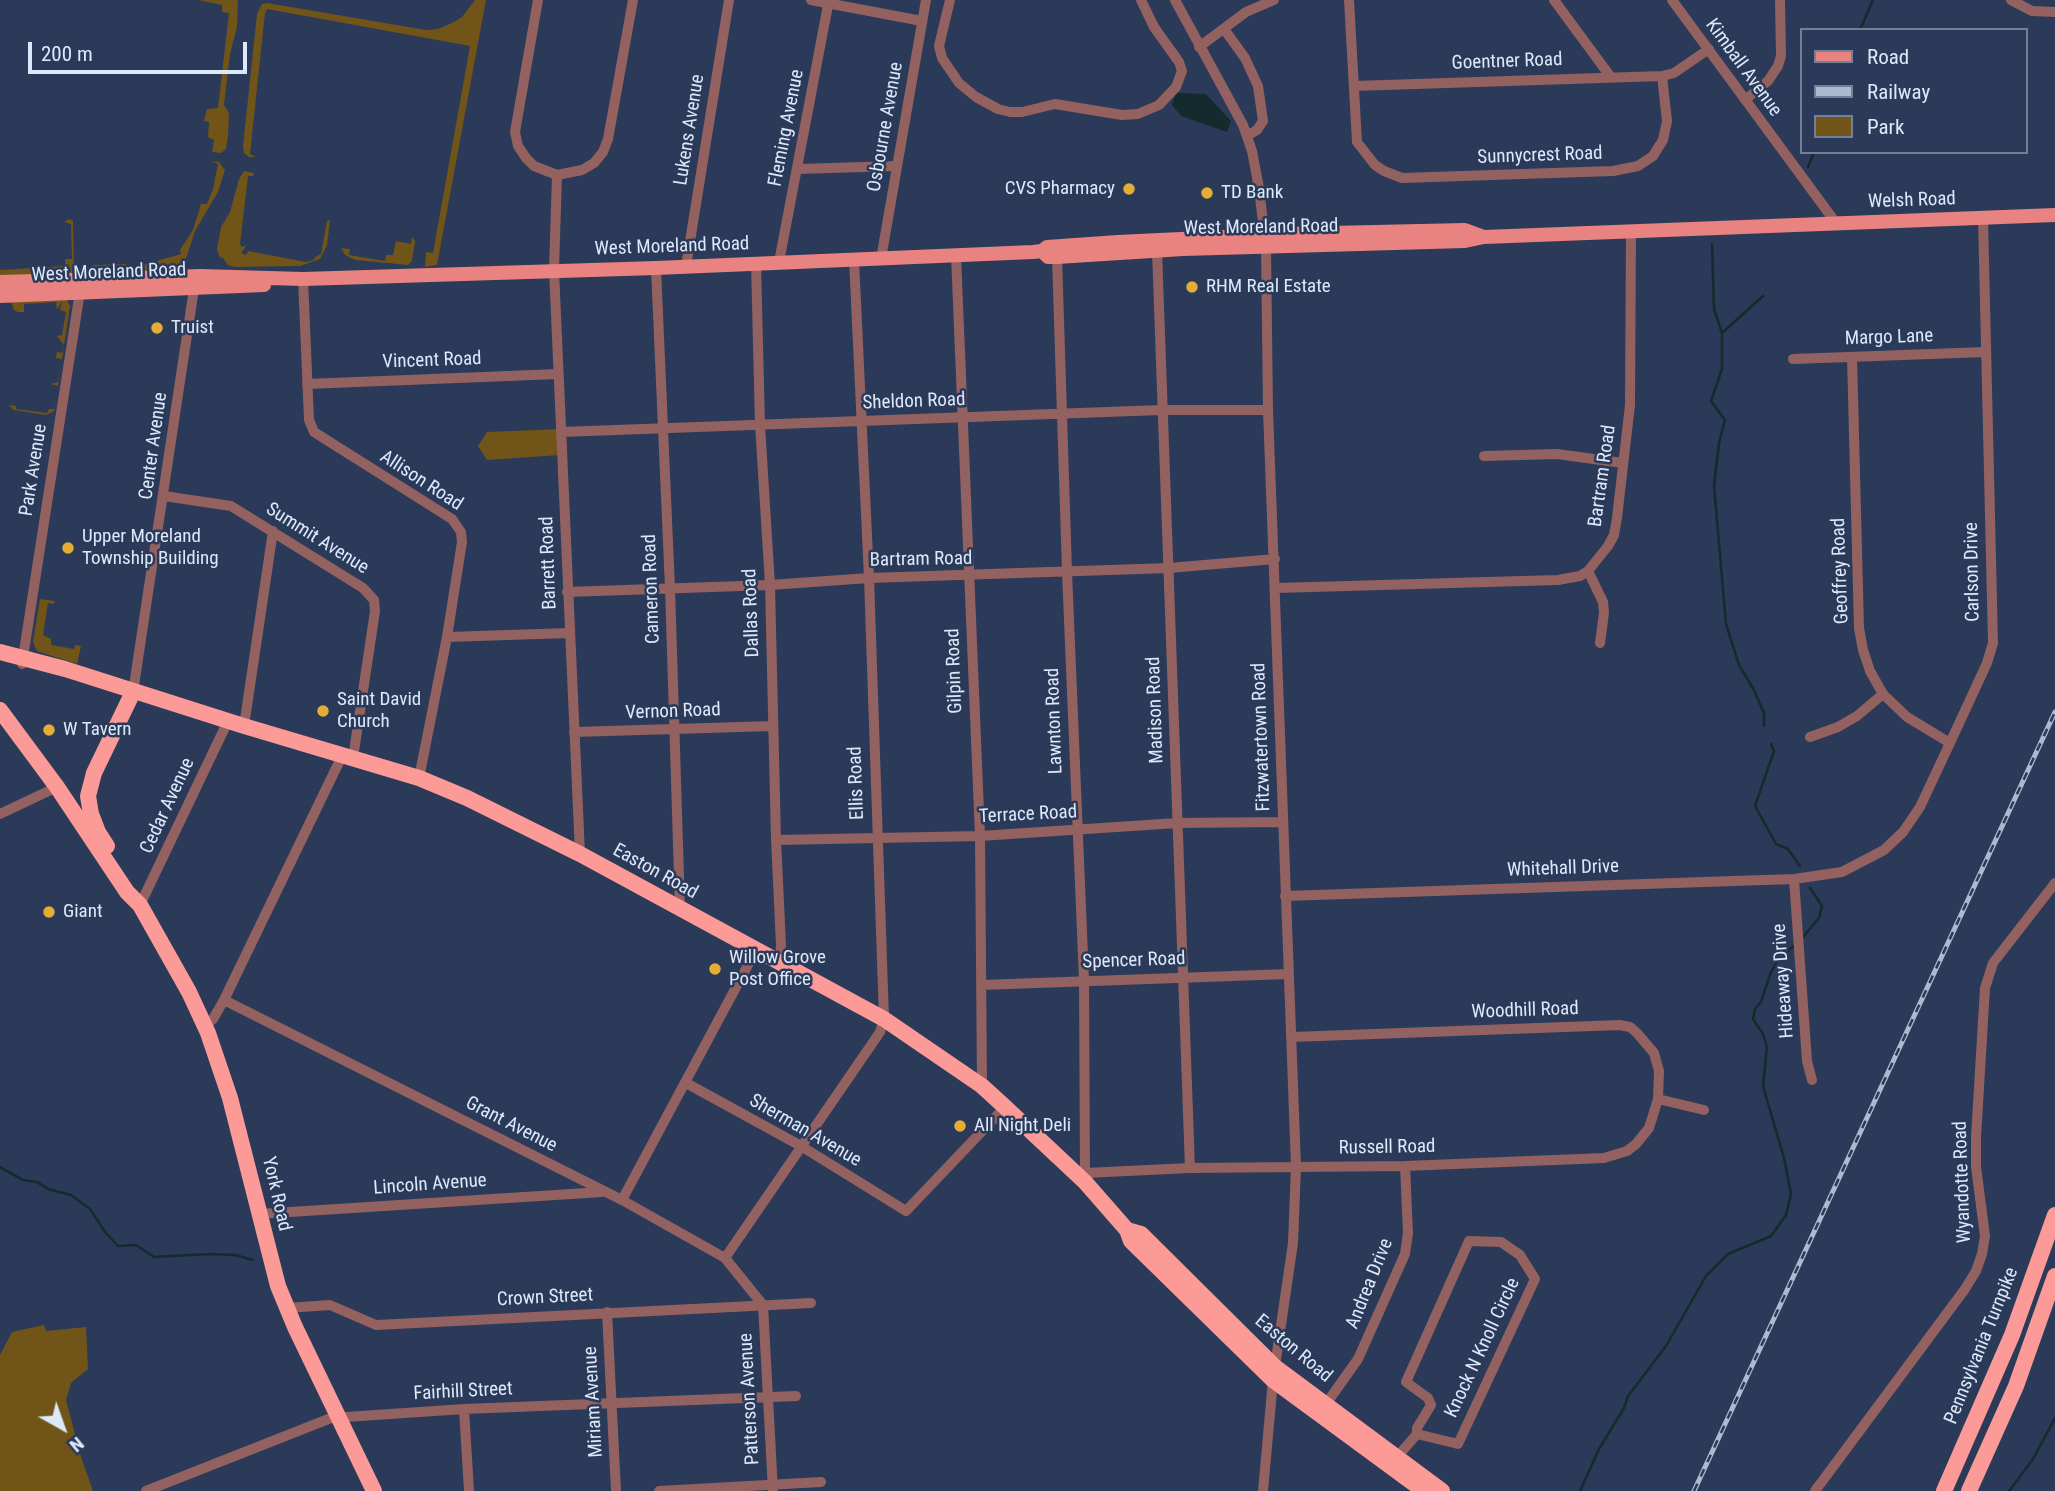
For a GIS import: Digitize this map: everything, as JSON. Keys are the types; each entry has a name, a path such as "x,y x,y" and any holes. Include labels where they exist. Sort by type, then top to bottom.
{"highway":[{"name":"Easton Road","path":"0,652 419,778 467,798 580,854 884,1019 982,1086 1085,1178 1127,1230 1141,1234 1274,1373 1424,1491"},
{"name":"Easton Road","path":"0,661 23,661"},
{"name":"York Road","path":"133,692 94,773 88,796 98,832 133,884 140,905"},
{"name":"York Road","path":"0,710 57,787 127,891 140,905 173,960 205,1027 236,1117 271,1265 286,1308 372,1490"},
{"name":"Pennsylvania Turnpike","path":"1944,1491 2012,1335 2055,1215"},
{"path":"1969,1491 2016,1386 2055,1276"},
{"name":"Easton Road","path":"1274,1373 1326,1404 1443,1491"}],"main road":[{"name":"Welsh Road","path":"1770,226 2055,215"},
{"name":"West Moreland Road","path":"1042,251 1048,257 1057,257 1465,230 1484,237 1770,226"},
{"name":"West Moreland Road","path":"0,296 201,275 303,279 881,259 1042,251 1047,247 1118,242 1265,242"},
{"name":"West Moreland Road","path":"0,282 194,289 273,284 303,279"}],"street":[{"path":"538,0 516,132 519,146 526,158 534,166 557,175 582,170 594,163 603,152 608,139 633,0"},
{"name":"Lukens Avenue","path":"686,266 729,0"},
{"path":"811,0 922,21"},
{"name":"Osbourne Avenue","path":"881,259 926,0"},
{"path":"950,0 939,46 942,58 959,83 976,97 1010,112 1022,112 1055,104 1122,115 1138,114 1159,105 1176,87 1182,71 1179,62 1154,27 1144,1"},
{"name":"Fitzwatertown Road","path":"1175,0 1233,104 1247,136 1259,188 1265,242 1268,410 1296,1167 1291,1260 1274,1373 1263,1491"},
{"path":"1199,47 1246,12 1274,0"},
{"name":"Sunnycrest Road","path":"1349,0 1357,142 1362,152 1384,172 1402,178 1613,171 1638,166 1653,156 1663,140 1667,121 1662,76"},
{"path":"1554,0 1610,76"},
{"name":"Kimball Avenue","path":"1672,0 1836,223"},
{"path":"1745,100 1768,81 1778,66 1781,56 1780,0"},
{"path":"2011,0 2032,11 2055,12"},
{"name":"Fleming Avenue","path":"779,262 829,2"},
{"path":"1224,30 1245,58 1258,86 1263,121 1261,127 1247,136"},
{"path":"1662,76 1674,73 1709,49"},
{"name":"Goentner Road","path":"1354,86 1662,76"},
{"path":"798,169 897,166"},
{"name":"Barrett Road","path":"557,175 554,270 580,854"},
{"name":"Carlson Drive","path":"1842,872 1866,862 1884,850 1903,832 1920,807 1987,663 1993,643 1983,218"},
{"name":"Bartram Road","path":"1588,571 1600,558 1614,535 1631,384 1631,231"},
{"name":"Madison Road","path":"1157,251 1190,1168"},
{"name":"Gilpin Road","path":"956,255 979,836 982,1086"},
{"name":"Lawnton Road","path":"1057,257 1084,980 1085,1178"},
{"name":"Ellis Road","path":"855,259 884,1019"},
{"name":"Dallas Road","path":"756,263 780,963"},
{"name":"Cameron Road","path":"656,268 680,909"},
{"name":"Allison Road","path":"303,279 309,420 314,432 457,524 461,533 462,542 447,637 419,778"},
{"name":"Park Avenue","path":"23,661 80,286"},
{"name":"Center Avenue","path":"133,692 194,289"},
{"name":"Margo Lane","path":"1793,359 1986,352"},
{"name":"Geoffrey Road","path":"1852,357 1860,628 1863,650 1870,671 1883,694 1907,717 1950,743"},
{"name":"Vincent Road","path":"307,384 558,374"},
{"name":"Sheldon Road","path":"561,432 1161,410 1268,410"},
{"path":"1484,456 1542,453 1576,455 1623,463"},
{"name":"Summit Avenue","path":"164,496 231,506 363,588 374,600 376,611 348,757 312,819 224,1000 205,1027"},
{"name":"Cedar Avenue","path":"140,905 236,724 273,531"},
{"name":"Bartram Road","path":"568,592 1169,568 1275,559"},
{"path":"1276,588 1558,580 1580,576 1588,571 1603,602 1600,643"},
{"path":"447,637 569,633"},
{"path":"1810,737 1838,727 1857,716 1883,694"},
{"name":"Vernon Road","path":"573,732 773,726"},
{"path":"0,814 57,787"},
{"name":"Terrace Road","path":"776,840 979,836 1177,824 1282,822"},
{"name":"Whitehall Drive","path":"1285,895 1794,879 1842,872"},
{"name":"Hideaway Drive","path":"1794,879 1807,1061 1812,1080"},
{"name":"Wyandotte Road","path":"1815,1491 1965,1290 1976,1271 1984,1236 1976,1167 1976,1137 1985,988 1993,963 2055,883"},
{"path":"622,1200 756,950"},
{"name":"Spencer Road","path":"981,985 1288,974"},
{"name":"Grant Avenue","path":"224,1000 622,1200 725,1258 763,1305"},
{"path":"725,1258 880,1032 884,1019"},
{"name":"Woodhill Road","path":"1292,1037 1620,1025 1630,1027 1654,1053 1659,1071 1658,1099"},
{"name":"Sherman Avenue","path":"686,1083 801,1146 906,1211 1005,1107"},
{"path":"1658,1099 1704,1110"},
{"name":"Russell Road","path":"1085,1178 1190,1168 1405,1166 1604,1158 1627,1150 1643,1137 1658,1099"},
{"name":"Andrea Drive","path":"1326,1404 1358,1359 1405,1254 1408,1233 1405,1166"},
{"name":"Lincoln Avenue","path":"259,1214 604,1192"},
{"name":"Knock N Knoll Circle","path":"1397,1457 1417,1434 1417,1428 1431,1405 1428,1398 1406,1382 1469,1241 1500,1242 1520,1255 1535,1279 1458,1444 1417,1434"},
{"name":"Crown Street","path":"286,1308 330,1305 376,1325 811,1303"},
{"name":"Patterson Avenue","path":"763,1305 772,1488"},
{"name":"Miriam Avenue","path":"607,1312 615,1491"},
{"name":"Fairhill Street","path":"146,1491 338,1417 464,1409 796,1396"},
{"path":"464,1409 469,1491"},
{"path":"659,1491 772,1488 821,1482"}],"green space":[{"path":"198,0 238,0 237,27 230,54 224,105 229,113 228,136 226,149 221,153 212,152 214,140 208,137 209,122 204,121 207,109 218,108 229,13 222,12 222,5"},
{"path":"475,0 486,0 437,265 425,267 426,252 433,253 470,46 267,9 250,154 256,157 249,157 244,153 257,14 262,4 426,30 438,29 454,22 462,17"},
{"path":"211,161 219,162 225,170 218,192 195,231 183,268 181,266 177,272 93,272 93,265 125,264 132,268 181,254 180,250 193,230 201,204 207,204 213,189 218,164"},
{"path":"244,171 254,173 253,176 248,176 240,244 242,247 247,245 241,253 246,255 248,251 306,262 314,260 321,254 327,221 330,220 327,245 320,259 300,266 234,267 220,258 217,249 221,227 230,212 239,179"},
{"path":"69,219 73,221 74,269 69,277 0,280 0,270 65,266 65,259 72,259 71,224 64,222"},
{"path":"412,237 415,241 412,261 408,265 355,260 345,255 341,248 350,249 349,255 385,261 386,255 393,255 396,241 411,244"},
{"path":"67,300 70,306 62,359 56,358 57,352 62,353 64,345 57,336 62,335 66,312 60,310 62,301 57,310 56,302 24,304 24,312 14,310 11,302"},
{"path":"56,395 54,411 46,415 13,410 9,405 16,406 16,409 47,413 49,409 54,409"},
{"path":"560,429 560,455 487,460 478,446 487,432"},
{"path":"40,599 55,601 53,604 48,603 43,635 51,639 51,645 74,649 75,645 81,646 77,664 37,651 33,642"},
{"path":"44,1325 46,1331 86,1327 88,1369 71,1383 66,1400 93,1491 0,1491 0,1355 12,1332"}],"shaded area":[{"path":"1176,93 1206,94 1231,121 1227,132 1181,116 1172,105"}],"waterway":[{"path":"1861,28 1873,0"},
{"path":"1808,167 1813,154"},
{"path":"1712,244 1714,309 1722,333"},
{"path":"1763,296 1722,333 1722,369 1711,401 1725,420 1719,443 1714,486 1726,624 1739,665 1764,713 1764,726"},
{"path":"1771,744 1774,751 1755,806 1776,844 1788,849 1800,866"},
{"path":"1803,937 1819,918 1822,906 1810,888"},
{"path":"1580,1491 1628,1396 1666,1346 1706,1276 1728,1254 1771,1236 1786,1215 1791,1194 1784,1158 1763,1086 1767,1047 1763,1034 1753,1019 1771,972 1780,958 1796,944"},
{"path":"0,1167 23,1180 37,1182 48,1189 71,1195 90,1209 118,1246 136,1245 154,1257 211,1254 235,1255 253,1260"},
{"path":"2009,1491 2033,1459 2055,1418"}],"railway":[{"path":"1694,1491 2055,712"}],"place":[{"name":"CVS Pharmacy","path":"1129,189"},
{"name":"TD Bank","path":"1207,193"},
{"name":"RHM Real Estate","path":"1192,287"},
{"name":"Truist","path":"157,328"},
{"name":"Upper Moreland Township Building","path":"68,548"},
{"name":"Saint David Church","path":"323,711"},
{"name":"W Tavern","path":"49,730"},
{"name":"Giant","path":"49,912"},
{"name":"Willow Grove Post Office","path":"715,969"},
{"name":"All Night Deli","path":"960,1126"}]}
